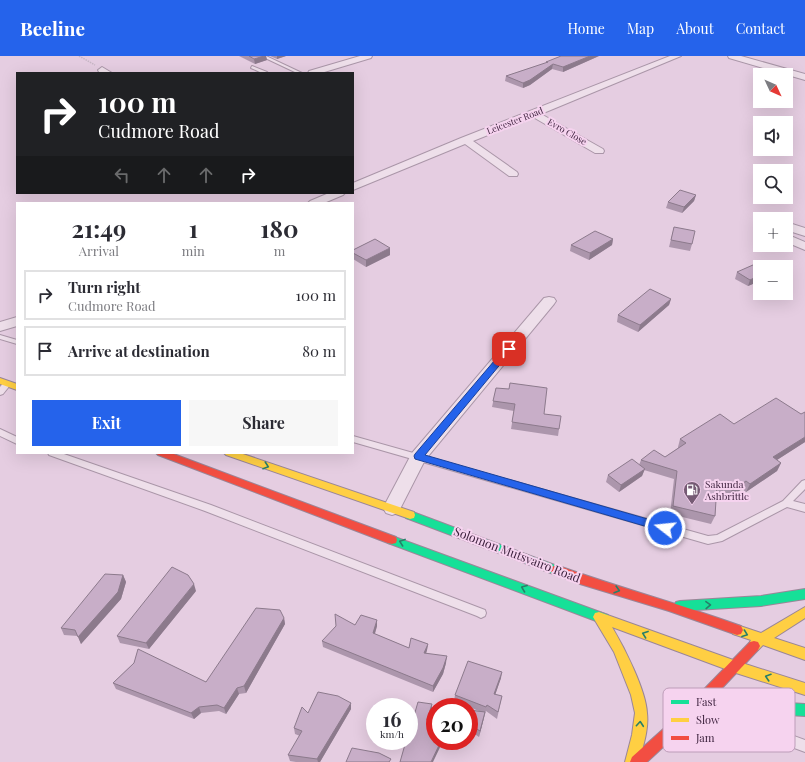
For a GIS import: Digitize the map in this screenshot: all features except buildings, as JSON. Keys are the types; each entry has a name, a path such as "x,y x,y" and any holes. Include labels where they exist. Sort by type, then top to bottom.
{"main road":[{"path":"4,382 16,387"},
{"path":"164,454 599,617 736,667 805,689"},
{"name":"Solomon Mutsvairo Road","path":"232,454 392,508 580,579 669,606 760,640 805,654"},
{"path":"669,606 733,604 805,594"},
{"path":"715,688 760,640 805,612"},
{"path":"599,617 619,648 637,695 641,713 639,735 632,762"},
{"path":"795,709 805,710"},
{"path":"637,762 663,738"}],"street":[{"path":"315,72 368,56"},
{"name":"Leicester Road","path":"354,187 465,140 535,114 677,56"},
{"path":"732,56 805,77"},
{"name":"Evro Close","path":"535,114 599,151"},
{"path":"465,140 513,174"},
{"path":"316,202 333,194"},
{"path":"793,228 805,232"},
{"path":"793,241 805,246"},
{"path":"392,508 418,456 549,302"},
{"path":"0,327 16,320"}],"lane":[{"path":"262,56 298,72"},
{"path":"252,67 264,72"},
{"path":"0,337 16,342"},
{"path":"0,392 4,382"},
{"path":"0,432 16,440"},
{"path":"354,439 418,456 708,540 718,538 786,503 805,483"},
{"path":"55,454 208,508 481,613"},
{"path":"786,503 805,508"},
{"path":"795,742 805,746"}],"path":[{"path":"79,56 105,71"}],"traffic: fast":[{"path":"410,515 556,570"},
{"path":"392,540 604,619"},
{"path":"680,606 761,601 805,594"},
{"path":"795,709 805,710"}],"traffic: slow":[{"path":"0,381 16,387"},
{"path":"232,454 410,515"},
{"path":"754,646 760,640 805,612"},
{"path":"599,617 619,649 637,695 641,713 639,735 632,762"},
{"path":"604,619 736,667 805,689"},
{"path":"737,630 805,654"}],"traffic: jam":[{"path":"164,454 392,540"},
{"path":"556,570 580,579 669,606 737,630"},
{"path":"714,688 754,646"},
{"path":"637,762 663,738"}],"place":[{"name":"Sakunda Ashbrittle","path":"692,505"}],"route":[{"path":"509,349 418,456 665,528"}]}
